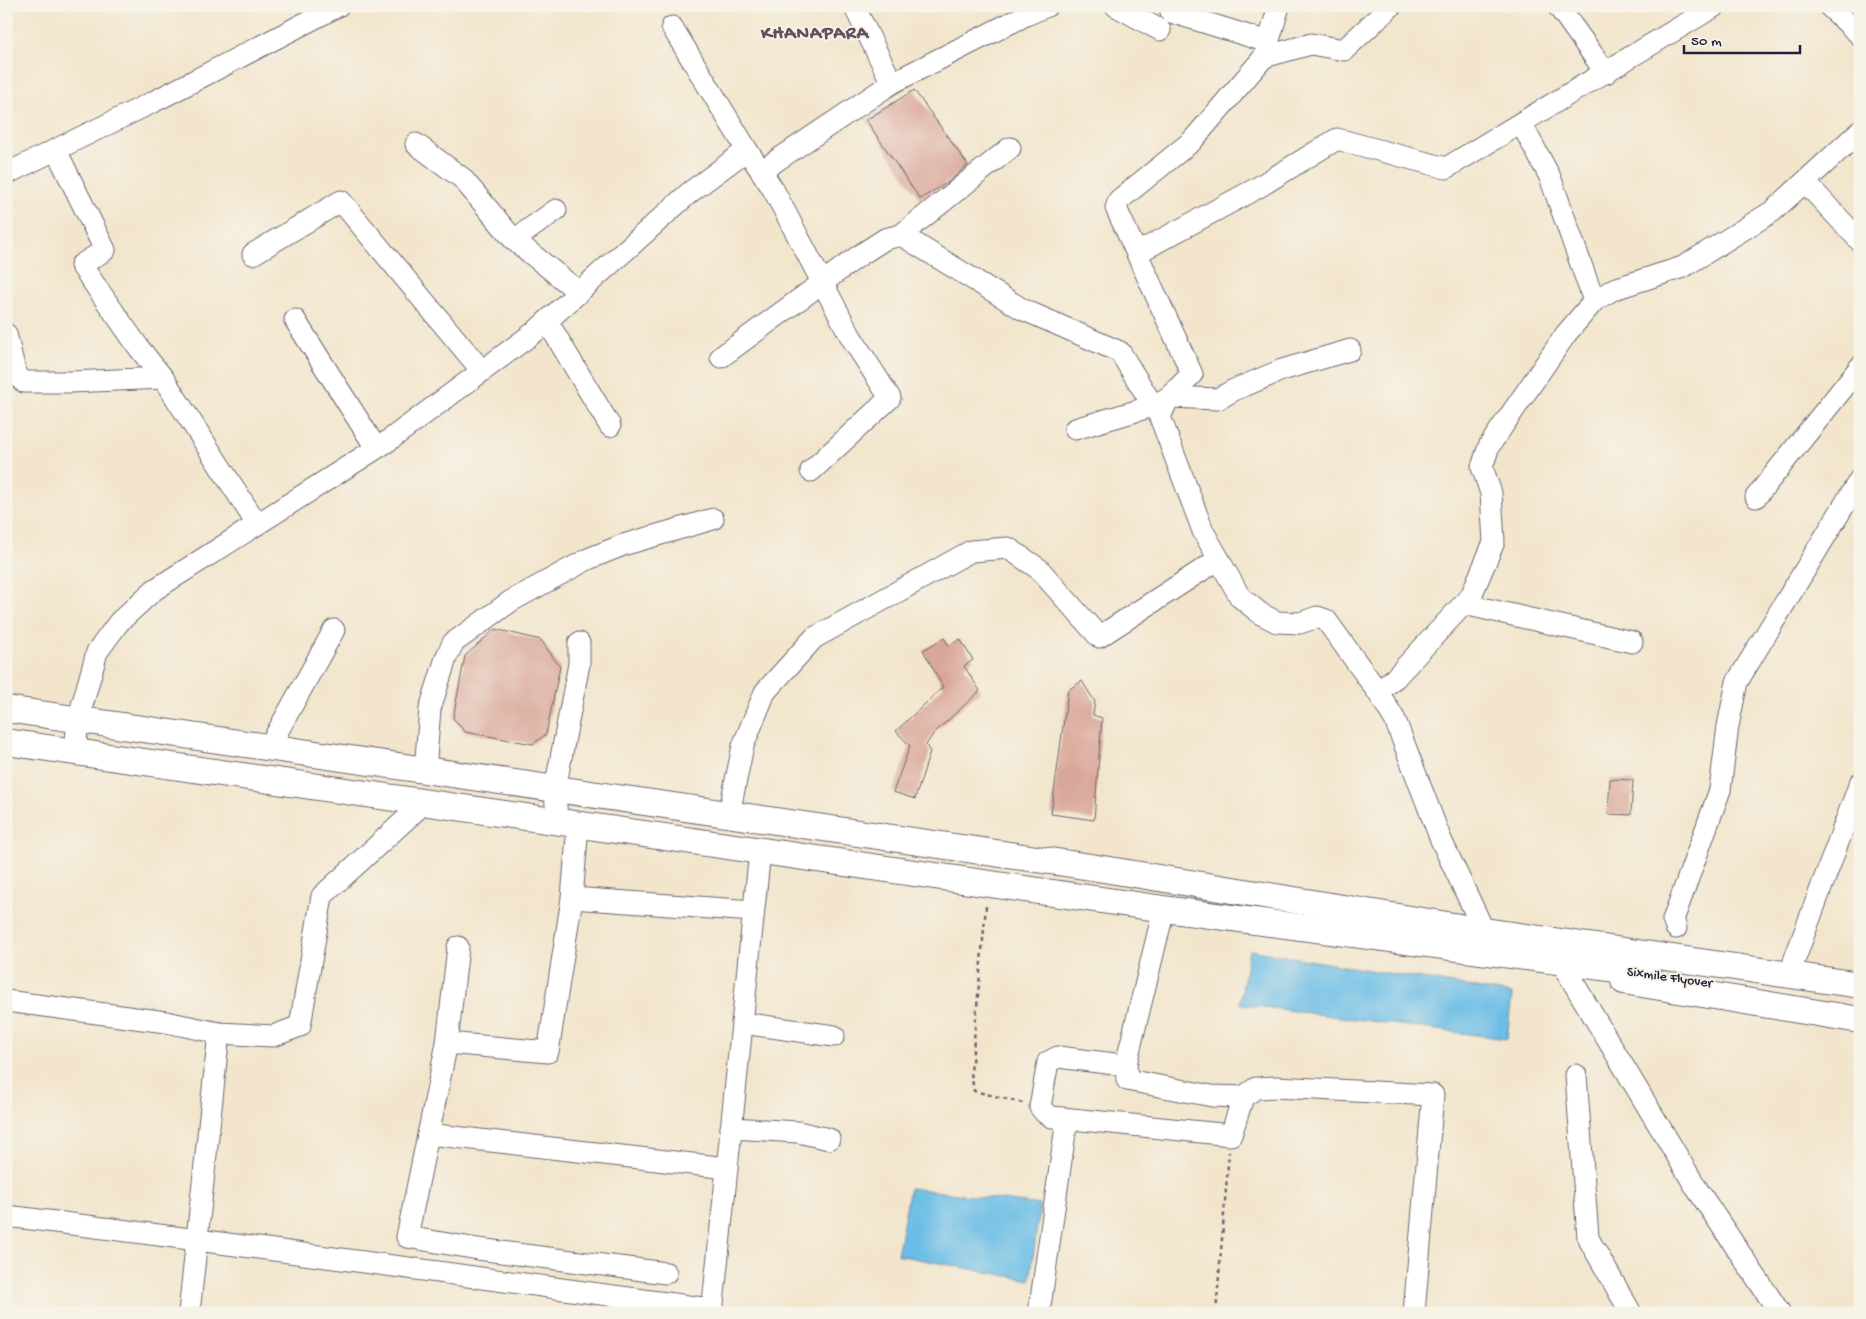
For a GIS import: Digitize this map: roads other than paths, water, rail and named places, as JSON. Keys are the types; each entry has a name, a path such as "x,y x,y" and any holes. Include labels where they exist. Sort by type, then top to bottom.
{"main road":[{"path":"6,709 1081,865 1482,941"},
{"path":"6,742 1164,909 1482,941"},
{"path":"1482,941 1500,922 1794,961 1860,972"},
{"path":"1482,941 1491,963 1567,972 1860,1020"},
{"name":"Sixmile Flyover","path":"1482,941 1860,985"},
{"name":"Sixmile Flyover","path":"1543,949 1860,1002"}],"street":[{"path":"6,174 155,101 338,6"},
{"path":"854,6 892,84"},
{"path":"761,171 892,84 1047,6"},
{"path":"1116,6 1160,30"},
{"path":"1161,407 1192,374 1116,208 1119,200 1192,141 1266,50 1279,6"},
{"path":"1171,12 1266,50 1311,44 1344,50 1391,6"},
{"path":"1558,6 1606,72"},
{"path":"1137,253 1257,188 1337,139 1446,168 1715,6"},
{"path":"1829,6 1860,35"},
{"path":"672,27 773,189 851,337 890,398 811,471"},
{"path":"1521,123 1550,177 1594,301"},
{"path":"1378,692 1395,678 1472,596 1494,542 1491,493 1482,467 1490,446 1566,334 1594,301 1614,289 1683,267 1773,212 1860,130"},
{"path":"416,144 462,178 514,240 579,292"},
{"path":"721,357 860,255 885,239 901,235 1010,148"},
{"path":"56,150 105,250 81,265 139,348 163,378 257,524"},
{"path":"75,752 78,720 97,652 119,622 154,590 376,448 536,331 688,192 747,150"},
{"path":"1804,182 1860,241"},
{"path":"253,254 341,201 482,371"},
{"path":"514,240 556,210"},
{"path":"901,235 1022,309 1120,352 1161,407 1203,531 1240,597 1262,614 1277,622 1300,622 1317,617 1326,620 1378,692 1395,720 1482,941"},
{"path":"295,320 376,448"},
{"path":"547,321 610,426"},
{"path":"6,334 16,375 24,382 163,378"},
{"path":"1075,429 1161,407 1218,399 1234,390 1282,370 1350,350"},
{"path":"1756,497 1860,367"},
{"path":"1676,928 1673,920 1720,790 1728,726 1737,682 1860,479"},
{"path":"425,770 430,710 446,658 453,643 511,602 588,559 623,545 713,519"},
{"path":"729,814 743,746 765,692 814,638 971,551 1008,548 1039,569 1099,637 1219,559"},
{"path":"1464,604 1632,642"},
{"path":"269,747 334,630"},
{"path":"447,1043 548,1052 572,898 568,823 555,789 579,664 579,643"},
{"path":"1794,961 1860,783"},
{"path":"6,1001 166,1022 219,1033 273,1036 300,1026 322,896 424,803"},
{"path":"6,1216 197,1238 712,1311 760,851"},
{"path":"572,898 753,911"},
{"path":"1164,909 1126,1064 1127,1080 1212,1096 1243,1097 1256,1088 1276,1087 1433,1095 1414,1313"},
{"path":"458,948 447,1043 407,1237 478,1249 666,1272"},
{"path":"1567,972 1698,1188 1780,1313"},
{"path":"742,1023 834,1036"},
{"path":"189,1313 219,1033"},
{"path":"1126,1064 1058,1057 1048,1062 1040,1107 1052,1118 1231,1135 1243,1097"},
{"path":"1576,1075 1588,1238 1631,1313"},
{"path":"1039,1313 1067,1119"},
{"path":"731,1128 798,1132 829,1140"},
{"path":"428,1134 727,1168"}],"water":[{"path":"1249,950 1512,994 1507,1039 1240,1004"},
{"path":"910,1188 1040,1205 1030,1280 897,1255"}],"district":[{"name":"KHANAPARA","path":"815,31"}]}
